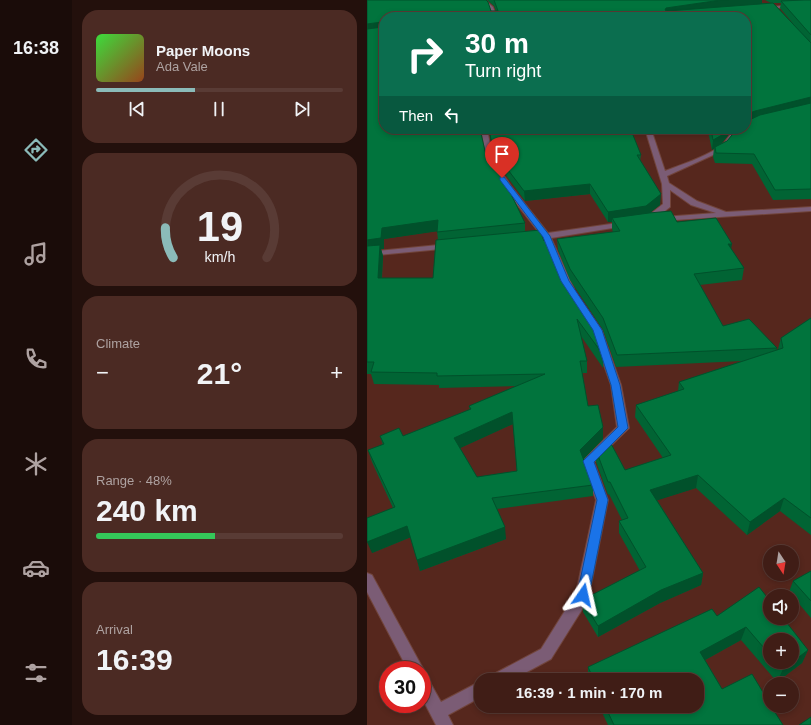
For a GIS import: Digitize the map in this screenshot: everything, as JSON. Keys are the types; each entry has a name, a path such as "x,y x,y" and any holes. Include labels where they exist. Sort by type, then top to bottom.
{"street":[{"path":"483,0 492,8 493,12"},
{"path":"763,2 774,7 778,13"},
{"path":"759,8 811,4"},
{"path":"485,134 491,160 508,187 546,236 565,281 597,330 616,385 623,428 588,461 602,500 583,595 546,654 510,673"},
{"path":"640,221 667,205 667,184 650,134"},
{"path":"663,175 722,149 734,134"},
{"path":"667,184 694,203 727,214"},
{"path":"531,238 640,221 811,209"},
{"path":"367,254 461,245"},
{"path":"367,578 411,661"},
{"path":"431,699 441,718 474,694"}],"building":[{"path":"367,0 486,0 491,11 498,11 494,0 721,0 666,8 665,10 667,11 773,3 811,43 811,97 751,112 751,12 379,12 379,22 367,24"},
{"path":"811,0 811,35 781,1"},
{"path":"379,28 379,134 481,134 485,151 513,192 510,192 525,223 437,232 438,220 382,228 381,238 367,240 367,29"},
{"path":"811,103 811,189 775,190 754,154 716,153 715,147 727,141 733,134 751,134 751,119 760,115"},
{"path":"490,134 633,134 641,155 637,155 661,194 646,206 608,212 590,184 524,191 493,150"},
{"path":"712,134 723,134 722,135 713,140"},
{"path":"671,211 677,222 716,218 732,244 728,244 744,268 694,274 723,326 749,319 777,348 617,355 603,318 570,269 557,239 620,231 612,218"},
{"path":"540,230 559,270 591,320 604,356 577,319 587,361 580,361 588,406 598,405 603,427 580,450 593,485 492,498 505,527 417,560 407,526 367,542 367,518 395,507 368,450 384,444 380,436 399,428 403,436 471,409 469,406 545,374 437,376 437,373 371,372 374,362 367,362 367,246 380,245 378,278 433,278 436,240","holes":["512,412 517,471 477,477 454,438"]},
{"path":"811,318 811,518 784,498 750,522 698,475 650,490 703,573 661,590 598,626 582,600 646,567 619,521 628,518 610,482 608,482 596,450 608,438 625,470 671,455 636,405 684,389 679,382 783,348 781,338"},
{"path":"811,571 811,601 793,581 799,581 799,578"},
{"path":"759,587 763,592 763,625 788,625 795,633 763,633 763,647 746,627 700,652 722,689 752,674 763,692 763,713 775,713 783,725 614,725 608,713 704,713 704,673 591,673 588,667 712,609 717,616"},
{"path":"799,638 808,650 799,657"},
{"path":"811,717 811,725 799,725"}],"route":[{"path":"502,178 546,236 565,281 597,330 616,385 623,428 588,461 602,500 583,595"}]}
